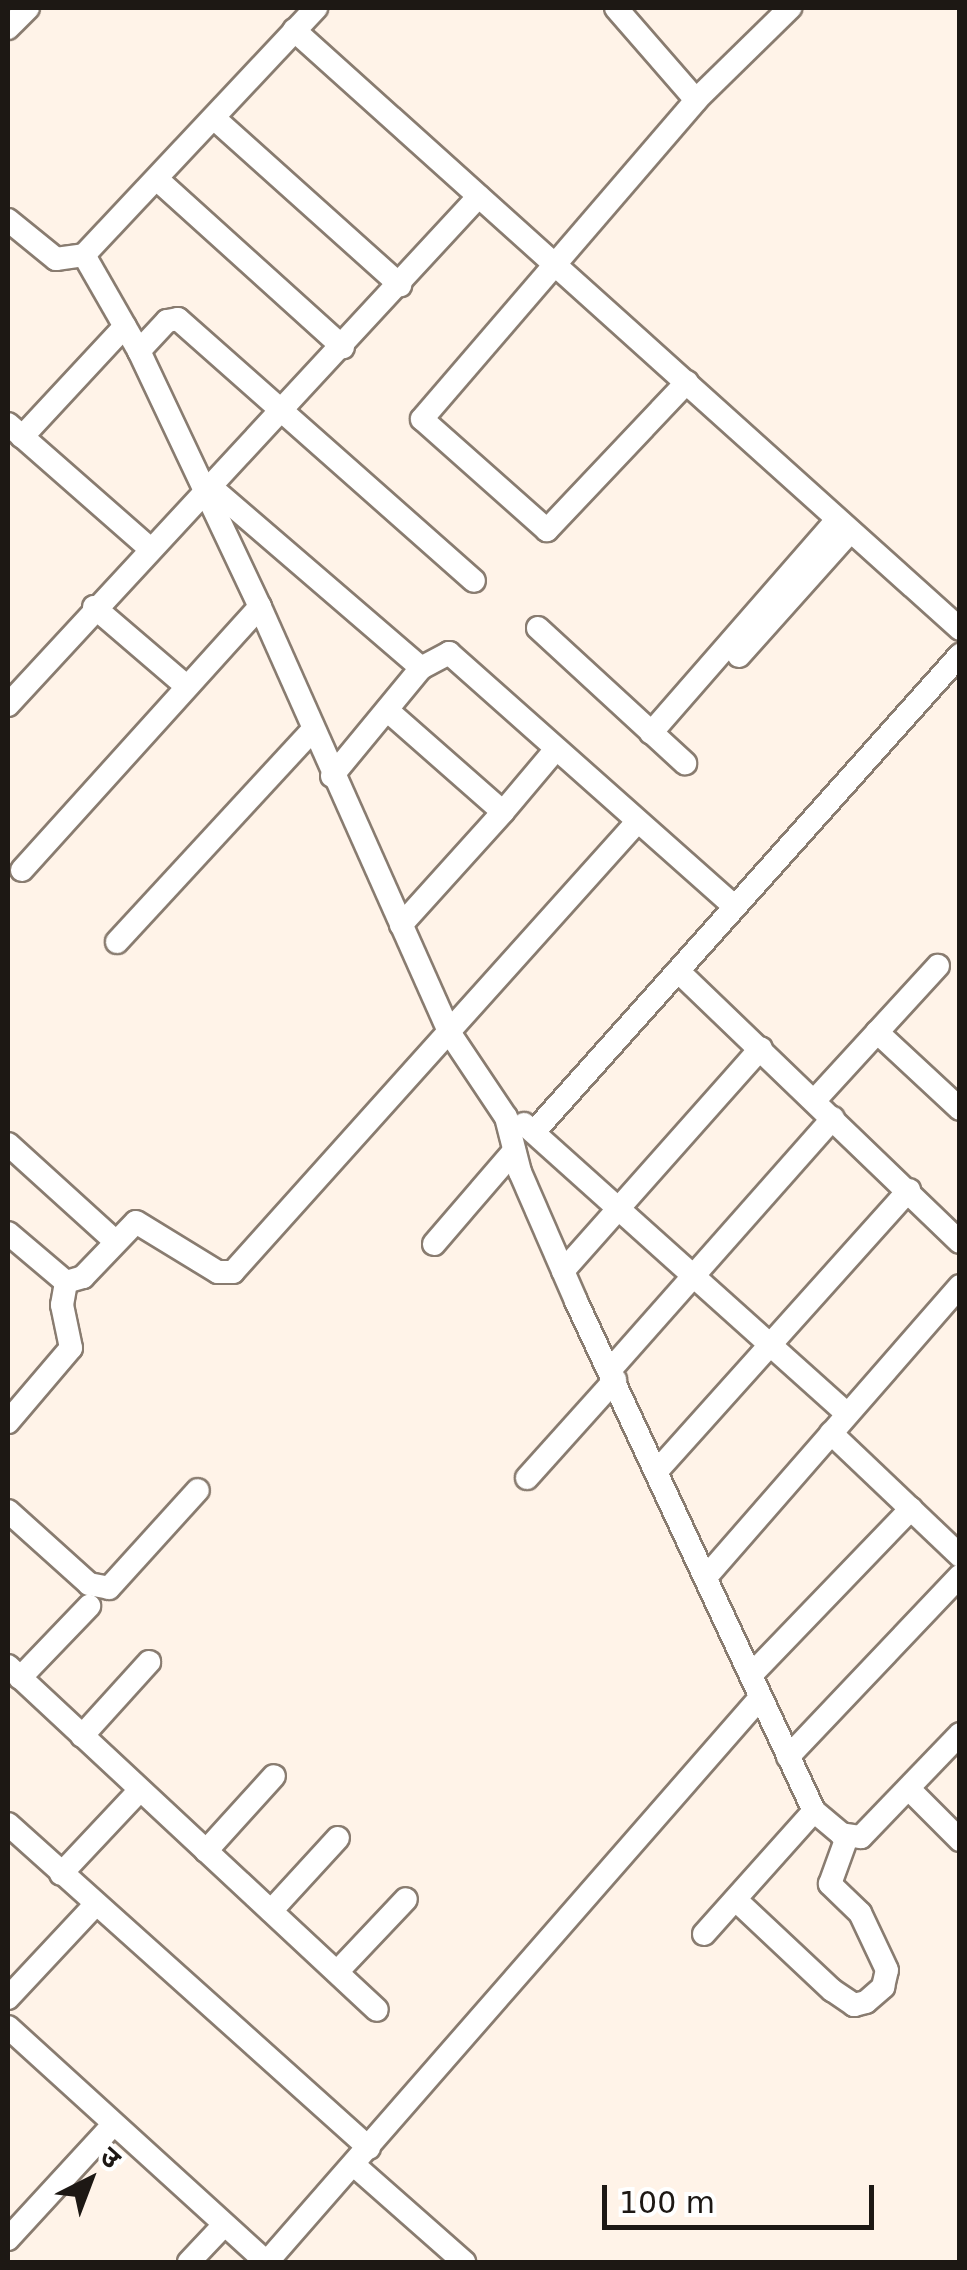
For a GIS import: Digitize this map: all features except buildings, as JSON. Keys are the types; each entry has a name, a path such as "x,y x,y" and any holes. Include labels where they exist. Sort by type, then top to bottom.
{"street":[{"path":"8,28 28,8"},
{"path":"8,220 56,259 84,255 158,182 316,8"},
{"path":"616,8 696,100"},
{"path":"687,382 547,530 431,434 424,412 558,267 696,100 790,8"},
{"path":"294,30 960,629"},
{"path":"214,119 400,285"},
{"path":"158,182 343,347"},
{"path":"8,706 94,607 209,491 480,196"},
{"path":"84,255 139,351 209,491 310,733 449,1032 498,1103 563,1271 814,1812 848,1837 866,1833 960,1734"},
{"path":"139,351 167,321 178,319 474,581"},
{"path":"125,326 15,430 149,548"},
{"path":"209,491 422,668"},
{"path":"656,738 844,526"},
{"path":"94,607 185,685"},
{"path":"22,870 185,685 260,607"},
{"path":"538,628 685,763"},
{"path":"332,776 422,668 449,653 734,906"},
{"path":"534,1132 960,655"},
{"path":"387,710 503,812"},
{"path":"117,942 310,733"},
{"path":"400,925 556,749"},
{"path":"66,1282 83,1277 129,1225 145,1224 200,1262 233,1272 637,822"},
{"path":"815,1100 938,966"},
{"path":"678,970 960,1242"},
{"path":"877,1032 960,1109"},
{"path":"563,1271 761,1048"},
{"path":"498,1103 846,1414"},
{"path":"527,1478 694,1276 833,1118"},
{"path":"8,1144 114,1240"},
{"path":"434,1244 514,1151"},
{"path":"656,1472 909,1190"},
{"path":"8,1234 66,1282"},
{"path":"8,1422 71,1348 62,1305 66,1282"},
{"path":"706,1577 960,1286"},
{"path":"831,1433 960,1556"},
{"path":"8,1510 89,1584 110,1588 198,1490"},
{"path":"751,1676 911,1509"},
{"path":"788,1757 960,1576"},
{"path":"88,1606 14,1672 377,2010"},
{"path":"82,1736 149,1662"},
{"path":"8,2027 222,2226 266,2262 759,1699"},
{"path":"206,1851 274,1776"},
{"path":"909,1789 960,1840"},
{"path":"62,1874 140,1790"},
{"path":"704,1934 814,1812"},
{"path":"8,1824 362,2156 464,2262"},
{"path":"736,1900 832,1990 854,2005 866,2002 883,1987 888,1970 860,1912 830,1884 848,1837"},
{"path":"271,1911 338,1838"},
{"path":"337,1972 406,1899"},
{"path":"8,1998 95,1906"},
{"path":"8,2239 112,2125"},
{"path":"189,2262 222,2226"}]}
